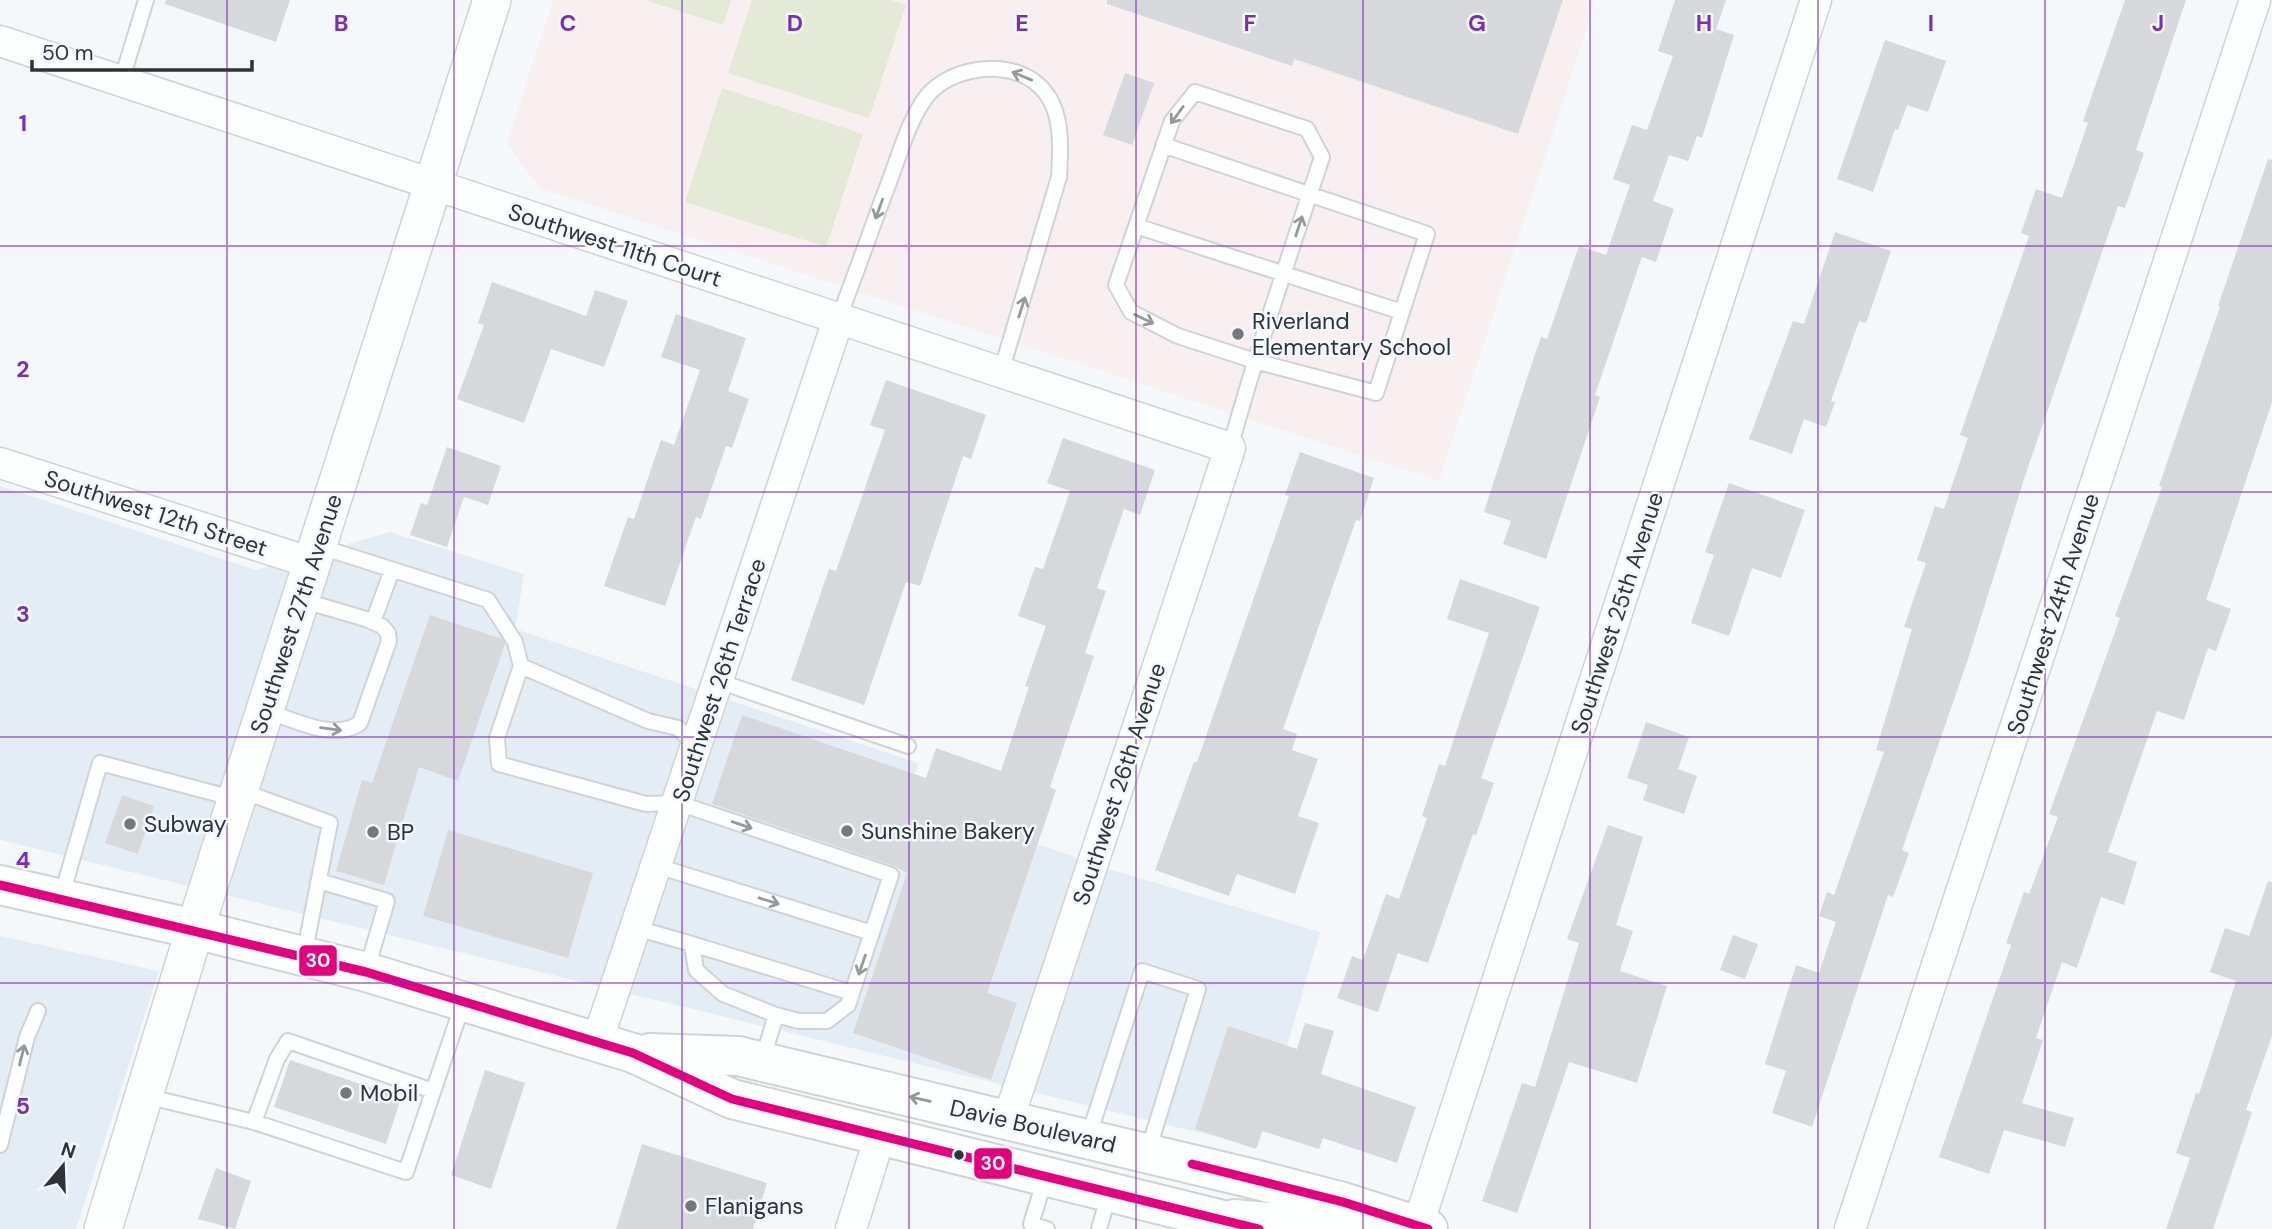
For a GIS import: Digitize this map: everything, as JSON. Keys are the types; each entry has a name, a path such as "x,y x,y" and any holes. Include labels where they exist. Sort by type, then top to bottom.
{"main road":[{"name":"Davie Boulevard","path":"0,885 195,929 366,972 633,1053 732,1099 1110,1193 1163,1211 1259,1229"},
{"name":"Davie Boulevard","path":"633,1053 738,1056 1147,1153 1343,1202 1423,1227"},
{"path":"1210,1221 1326,1227 1423,1227"}],"street":[{"name":"Southwest 27th Avenue","path":"103,1229 195,929 492,0"},
{"name":"Southwest 25th Avenue","path":"1423,1227 1816,0"},
{"name":"Southwest 24th Avenue","path":"1850,1229 2255,0"},
{"name":"Southwest 11th Court","path":"0,41 1230,448"},
{"name":"Southwest 26th Terrace","path":"597,1042 698,748 839,317"},
{"name":"Southwest 26th Avenue","path":"1008,1120 1230,448"},
{"name":"Southwest 12th Street","path":"0,463 315,554"},
{"path":"851,1229 880,1136"}],"lane":[{"path":"121,83 146,0"},
{"path":"839,317 922,101 953,77 975,70 999,68 1025,76 1044,88 1056,111 1061,144 1059,177 1002,372"},
{"path":"1163,145 1310,194 1427,234 1376,393 1255,361 1178,335 1131,312 1116,285 1163,145 1172,121 1195,92 1307,129 1322,158 1310,194 1284,272 1255,361 1230,448"},
{"path":"1136,226 1402,312"},
{"path":"315,554 391,569 488,600 515,642 521,666 497,738 499,764 646,804 678,803 891,875 848,1005 827,1021 799,1021 723,994 696,970 692,944"},
{"path":"373,622 391,569"},
{"path":"266,710 330,731 350,730 360,723 389,641 388,633 373,622 301,600"},
{"path":"521,666 649,721 678,728 698,748"},
{"path":"718,681 908,746"},
{"path":"61,898 100,763 239,795 330,823 303,956"},
{"path":"657,866 872,933"},
{"path":"319,881 387,901 366,972"},
{"path":"636,928 852,993"},
{"path":"1087,1139 1142,971 1198,989 1147,1153"},
{"path":"143,1096 254,1122 406,1172 464,1002"},
{"path":"0,1145 27,1037 38,1011"},
{"path":"762,1062 776,1015"},
{"path":"254,1122 277,1059 288,1041 433,1091"},
{"path":"1046,1177 1031,1224 1047,1229"},
{"path":"1098,1229 1110,1193"}],"shaded area":[{"name":"Riverland Elementary School","path":"553,0 1596,0 1439,481 539,188 507,143"},
{"path":"0,486 256,570 390,532 524,574 515,629 918,763 908,799 1116,871 1320,932 1258,1147 0,840"},
{"path":"0,936 159,971 76,1229 0,1229"}],"green space":[{"path":"645,0 731,0 723,25"},
{"path":"752,0 891,0 906,5 869,118 728,73"},
{"path":"722,88 863,134 826,247 685,202"}],"building":[{"path":"166,0 290,0 276,42 165,4"},
{"path":"1107,0 1563,0 1518,134 1294,59 1292,66 1107,4"},
{"path":"1675,0 1726,0 1716,29 1734,35 1702,138 1697,136 1688,161 1669,155 1653,201 1674,209 1656,262 1642,257 1595,395 1600,397 1546,559 1503,544 1511,521 1484,512 1541,337 1547,339 1579,246 1606,255 1630,185 1613,179 1632,125 1647,130 1673,56 1658,51"},
{"path":"2125,0 2186,0 2136,150 2144,153 2125,208 2118,206 2025,476 1968,659 1902,850 1909,853 1893,897 1888,895 1812,1127 1772,1113 1786,1071 1765,1064 1796,965 1819,973 1836,922 1819,916 1827,892 1834,895 1884,752 1876,750 1912,629 1904,627 1926,563 1917,560 1935,506 1944,509 1968,438 1960,435 2029,236 2021,233 2036,189 2062,198 2088,123 2083,121"},
{"path":"1885,40 1946,61 1928,112 1907,105 1898,130 1895,129 1873,192 1837,179"},
{"path":"1125,73 1154,83 1132,145 1103,135"},
{"path":"2268,159 2272,160 2272,402 2206,600 2231,609 2216,651 2208,648 2184,720 2157,711 2108,852 2137,862 2124,905 2101,897 2077,968 2062,962 2036,1038 2043,1040 2022,1103 2074,1118 2065,1147 2004,1130 1989,1174 1939,1157 2011,945 2006,943 2024,892 2029,894 2058,817 2049,814 2120,618 2115,616 2162,487 2159,486"},
{"path":"1835,232 1891,251 1866,323 1859,321 1831,401 1835,402 1826,427 1804,419 1792,454 1749,439 1793,321 1804,324"},
{"path":"492,282 586,316 595,290 628,301 604,367 551,349 524,423 457,399 484,325 478,323"},
{"path":"676,314 746,338 728,391 749,399 732,448 726,446 701,519 696,517 665,606 604,586 628,517 634,519 661,440 674,445 700,370 661,357"},
{"path":"886,380 986,415 971,459 963,456 920,586 906,582 864,705 791,680 829,569 836,571 885,430 870,425"},
{"path":"1063,438 1155,470 1140,515 1124,509 1097,588 1106,591 1085,653 1094,656 1050,787 1056,790 987,993 1017,1003 991,1080 853,1033 907,873 894,866 712,804 742,715 926,778 936,748 1001,771 1029,687 1025,686 1046,626 1018,616 1035,567 1043,569 1070,491 1047,483"},
{"path":"447,447 501,466 488,505 464,497 447,547 410,535 421,503 427,505"},
{"path":"1300,452 1374,478 1360,521 1356,520 1283,729 1297,734 1292,750 1318,759 1298,816 1319,823 1295,894 1237,874 1229,896 1155,870 1194,762 1197,762 1289,496 1285,495"},
{"path":"1729,483 1805,510 1781,578 1752,568 1729,636 1691,623 1714,555 1705,552"},
{"path":"1460,579 1540,607 1481,778 1494,783 1476,835 1473,834 1428,963 1398,953 1378,1012 1337,998 1352,956 1363,960 1386,894 1399,899 1427,818 1422,816 1439,764 1445,766 1489,633 1447,619"},
{"path":"430,615 502,639 505,644 458,781 419,767 384,885 336,871 362,780 372,783"},
{"path":"1646,722 1689,737 1678,769 1697,776 1684,814 1643,800 1648,785 1627,778"},
{"name":"Subway","path":"122,795 154,806 138,854 105,843"},
{"path":"1608,825 1643,837 1616,925 1633,931 1620,971 1667,986 1637,1083 1569,1062 1517,1213 1482,1201 1522,1083 1535,1087 1579,943 1567,939"},
{"path":"448,830 593,873 568,958 423,916"},
{"path":"2268,881 2272,882 2272,1036 2246,1110 2252,1112 2213,1229 2166,1229 2190,1158 2176,1153 2196,1093 2199,1094 2236,981 2210,972 2225,928 2249,936"},
{"path":"1733,935 1758,944 1745,979 1720,970"},
{"path":"1305,1023 1334,1031 1321,1074 1416,1107 1397,1163 1323,1138 1319,1149 1262,1131 1256,1149 1195,1129 1228,1026 1297,1049"},
{"path":"290,1060 401,1098 386,1144 274,1107"},
{"path":"485,1070 525,1083 491,1189 451,1175"},
{"name":"Flanigans","path":"642,1144 767,1183 753,1229 616,1229"},
{"path":"216,1168 251,1181 235,1229 198,1219"}],"transit line":[{"name":"30","path":"0,885 366,972 633,1053 732,1099 1259,1229"},
{"name":"30","path":"1192,1164 1343,1202 1428,1229"}],"place":[{"name":"Riverland Elementary School","path":"1238,334"},
{"name":"Subway","path":"130,824"},
{"name":"Sunshine Bakery","path":"847,831"},
{"name":"BP","path":"373,832"},
{"name":"Mobil","path":"346,1093"},
{"name":"Flanigans","path":"691,1206"}]}
